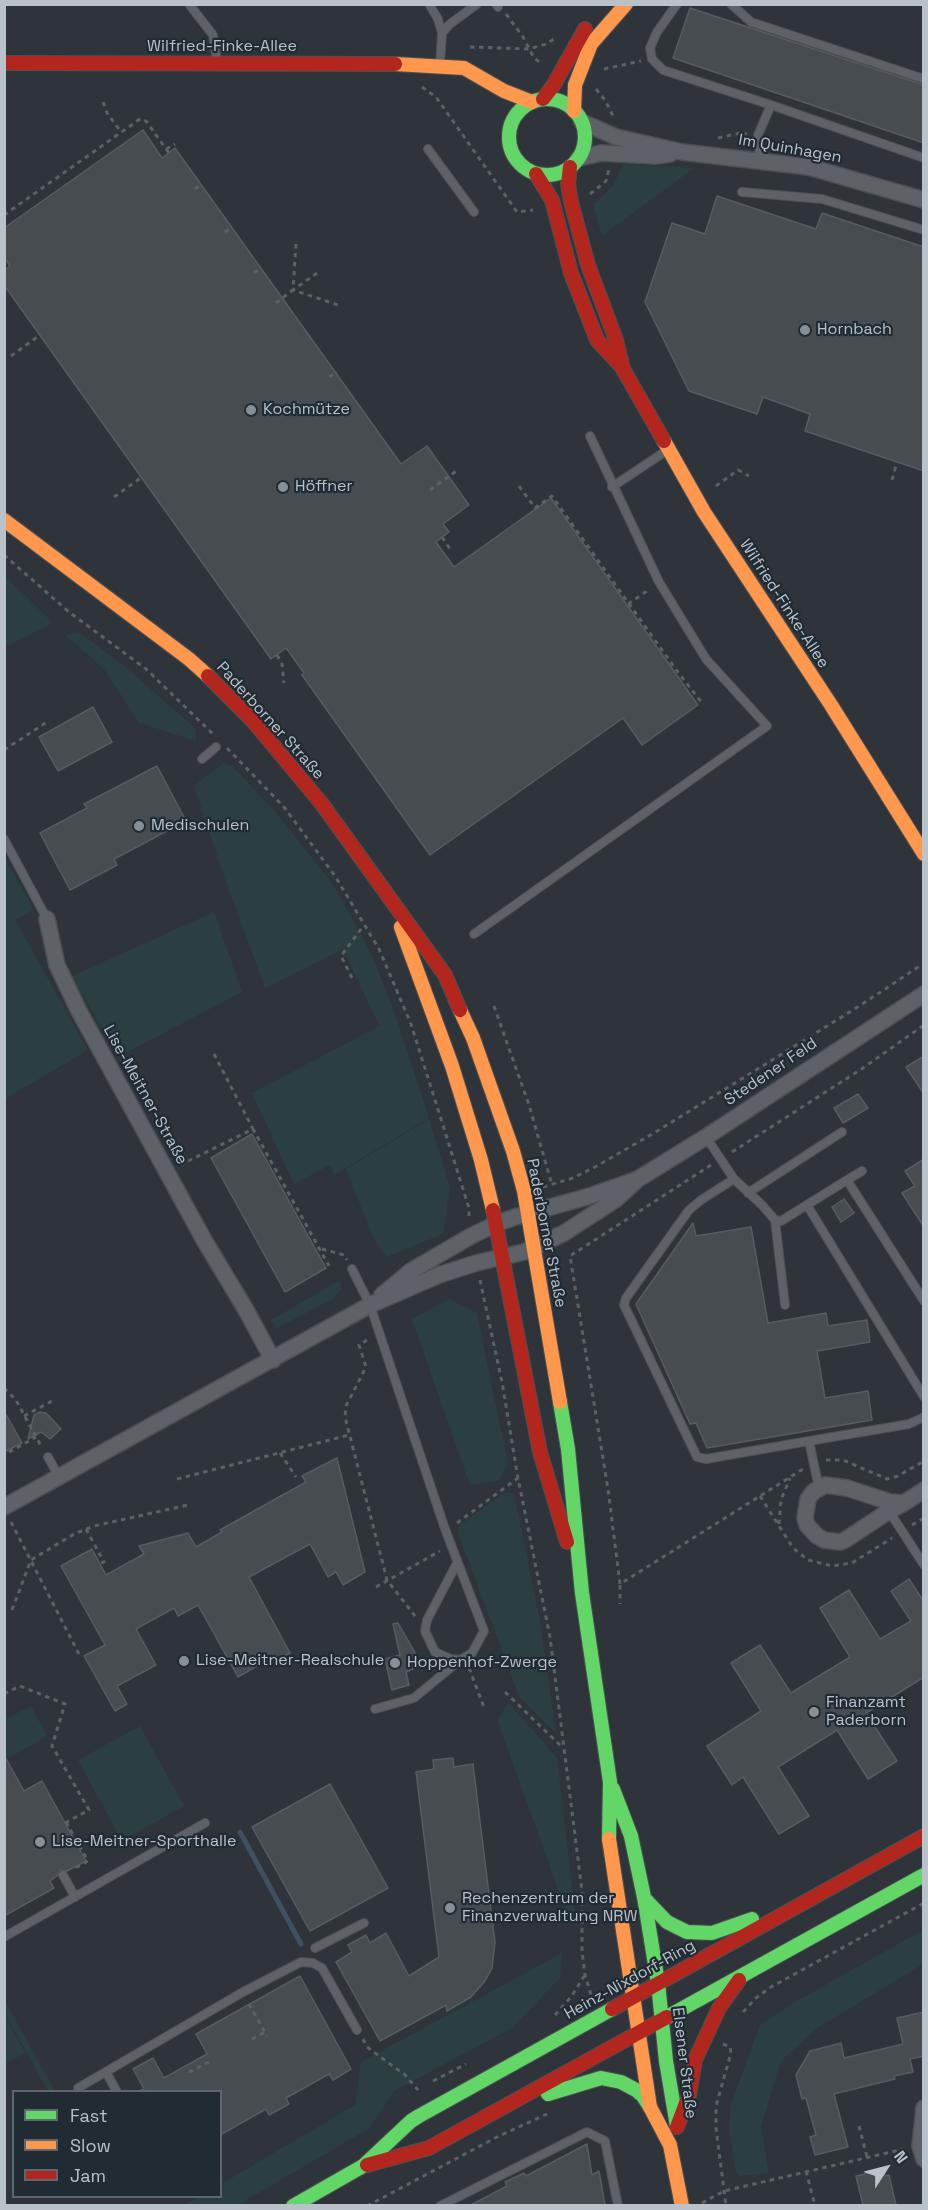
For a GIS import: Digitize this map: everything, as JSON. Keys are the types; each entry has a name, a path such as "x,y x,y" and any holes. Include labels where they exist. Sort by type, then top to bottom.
{"street":[{"path":"596,15 588,24 554,86 537,101 520,110 510,125 508,139 513,156 522,167 536,174 555,175 574,163 583,150 585,137 578,116 574,92 578,75 591,44 626,4"},
{"name":"Wilfried-Finke-Allee","path":"4,63 404,63 464,68 504,91 537,101"},
{"path":"440,67 455,81"},
{"path":"537,101 560,101 578,116"},
{"path":"503,112 510,125"},
{"name":"Im Quinhagen","path":"578,116 616,137 682,152 809,167 924,200"},
{"name":"Im Quinhagen","path":"574,163 596,154 655,156 682,152"},
{"name":"Wilfried-Finke-Allee","path":"574,163 568,184 571,202 588,266 616,340 623,369"},
{"name":"Wilfried-Finke-Allee","path":"536,174 552,200 571,273 597,340 623,369 704,512 831,705 924,854"},
{"name":"Paderborner Straße","path":"4,520 158,634 219,685 252,720 322,804 445,975 487,1073 524,1191 568,1449 582,1593 610,1782 608,1836 632,1997"},
{"name":"Paderborner Straße","path":"395,908 468,1116 481,1160 496,1224 540,1452 582,1593"},
{"name":"Lise-Meitner-Straße","path":"48,919 57,965 79,1011 273,1360"},
{"name":"Stedener Feld","path":"502,1257 534,1248 564,1233 615,1200 638,1179 924,994"},
{"name":"Stedener Feld","path":"528,1213 638,1179"},
{"path":"370,1305 411,1271 471,1236 528,1213"},
{"path":"7,1512 59,1477 370,1305 439,1275 502,1257"},
{"path":"904,1503 876,1499 839,1486 825,1485 808,1499 805,1518 812,1531 824,1540 833,1542 845,1540 889,1511 904,1503 924,1490"},
{"name":"Paderborner Straße","path":"610,1782 631,1836 658,1983"},
{"name":"Heinz-Nixdorf-Ring","path":"363,2166 411,2121 924,1836"},
{"name":"Heinz-Nixdorf-Ring","path":"292,2205 363,2166 429,2148 924,1875"},
{"path":"644,1897 667,1922 687,1932 711,1933 753,1918 777,1917"},
{"path":"677,2126 689,2095 693,2067 702,2044 719,2008 742,1976"},
{"name":"Elsener Straße","path":"658,1983 666,2061 677,2126 670,2145"},
{"name":"Elsener Straße","path":"632,1997 650,2108 670,2145 682,2205"},
{"path":"523,2096 547,2094 601,2078 621,2082 636,2090 643,2096 650,2108"},
{"path":"922,2152 924,2108"}],"lane":[{"path":"189,4 213,35 217,63"},
{"path":"429,4 438,19 442,33 440,67"},
{"path":"442,33 450,24 477,4"},
{"path":"677,4 657,32 650,48 652,59 663,70 924,158"},
{"path":"731,4 751,22 924,79"},
{"path":"760,160 758,135 771,105"},
{"path":"428,149 474,212"},
{"path":"742,192 822,199 924,230"},
{"path":"474,934 767,726 706,659 659,582 612,487 590,436"},
{"path":"612,487 668,450"},
{"path":"202,759 216,747"},
{"name":"Lise-Meitner-Straße","path":"4,839 48,919"},
{"path":"748,1193 842,1132"},
{"path":"706,1137 734,1179 762,1204 775,1220 785,1305"},
{"path":"775,1220 786,1219 862,1171"},
{"path":"734,1179 700,1200 689,1210 626,1298 624,1305 697,1457 706,1459 808,1442 909,1424 924,1417"},
{"path":"847,1180 924,1301"},
{"path":"807,1205 924,1397"},
{"path":"352,1269 370,1305 445,1529 484,1631 476,1648 414,1698 375,1709"},
{"path":"808,1442 819,1488"},
{"path":"48,1457 59,1477"},
{"path":"889,1511 924,1565"},
{"path":"457,1563 426,1620 425,1626 426,1637 435,1652 451,1659 462,1659"},
{"path":"4,1937 205,1823"},
{"path":"63,1875 75,1897"},
{"path":"315,1948 364,1923"},
{"path":"78,2088 224,2002 301,1962 313,1963 322,1968 357,2030"},
{"path":"106,2072 116,2090"},
{"path":"440,2205 587,2132 605,2141 618,2205"}],"path":[{"path":"497,6 516,26 534,58 545,66 561,70"},
{"path":"441,47 529,49 546,44 555,38"},
{"path":"600,70 652,59"},
{"path":"404,63 413,81 436,97 517,212"},
{"path":"578,75 600,93 616,122"},
{"path":"103,102 106,113 121,132"},
{"path":"4,215 140,119 146,121 168,151 175,144"},
{"path":"712,138 740,133 758,135"},
{"path":"584,199 606,181 614,153"},
{"path":"195,189 201,185"},
{"path":"225,232 231,228"},
{"path":"293,290 296,244"},
{"path":"254,273 260,269"},
{"path":"276,303 317,273"},
{"path":"293,290 341,306"},
{"path":"11,356 40,335"},
{"path":"329,377 337,372"},
{"path":"892,480 897,462"},
{"path":"430,490 459,469"},
{"path":"717,486 738,470 749,476"},
{"path":"114,497 142,477"},
{"path":"519,486 535,508 552,496 628,604 702,703"},
{"path":"442,537 450,549"},
{"path":"4,555 69,612 146,669 284,807 335,876 379,949 411,1024 469,1208 471,1236"},
{"path":"628,604 647,591"},
{"path":"277,655 282,664 284,683"},
{"path":"4,750 47,722"},
{"path":"352,978 341,956 365,924"},
{"path":"524,1191 552,1185 595,1167 861,1005 924,963"},
{"path":"494,1006 529,1105 557,1205"},
{"path":"570,1256 863,1068 924,1025"},
{"path":"214,1054 253,1129 322,1249 329,1266"},
{"path":"167,1171 253,1129"},
{"path":"564,1233 570,1256 608,1489 620,1584 620,1604"},
{"path":"322,1249 344,1255"},
{"path":"476,1263 502,1382 518,1478 550,1638 582,1891 582,1952 585,1975 595,2006"},
{"path":"379,1332 359,1345 366,1367 344,1412 387,1580 425,1626"},
{"path":"5,1389 16,1400 48,1457"},
{"path":"24,1416 54,1400"},
{"path":"177,1479 349,1435"},
{"path":"9,1452 36,1437"},
{"path":"280,1453 296,1478"},
{"path":"620,1584 813,1463 823,1460 843,1460 887,1479 898,1476 924,1461"},
{"path":"779,1525 781,1500 791,1477"},
{"path":"445,1529 518,1478"},
{"path":"12,1610 31,1560 86,1529 102,1523 188,1505"},
{"path":"7,1512 81,1658"},
{"path":"86,1529 104,1562 100,1563"},
{"path":"376,1587 451,1545"},
{"path":"462,1659 485,1710"},
{"path":"4,1695 20,1686 65,1704 52,1746 88,1810 66,1823 88,1861 63,1875"},
{"path":"505,1692 562,1747"},
{"path":"742,2013 756,1998 771,1987 924,1903"},
{"path":"549,2022 571,1997 585,1975"},
{"path":"249,2003 267,2036"},
{"path":"357,2030 367,2047 405,2075 418,2090"},
{"path":"252,2039 265,2032"},
{"path":"726,2036 722,2043 730,2047 731,2053 716,2106 716,2128 726,2205"},
{"path":"189,2072 211,2061"},
{"path":"433,2081 473,2062"},
{"path":"367,2205 496,2137 547,2114"},
{"path":"859,2126 867,2157"},
{"path":"697,2205 724,2191 806,2171 867,2157 922,2152"},
{"path":"806,2171 815,2205"}],"shaded area":[{"path":"623,164 694,168 602,236 593,205 613,186"},
{"path":"5,576 53,623 4,647"},
{"path":"80,633 123,665 195,728 196,741 139,723 104,669 65,635"},
{"path":"223,763 232,766 274,810 334,886 372,955 396,1017 429,1118 334,1175 330,1165 294,1184 252,1093 385,1023 379,1025 343,949 265,988 194,786"},
{"path":"4,856 34,910 15,920 88,1050 5,1099"},
{"path":"214,912 242,992 118,1057 72,976"},
{"path":"429,1119 450,1187 443,1234 386,1257 373,1237 346,1169"},
{"path":"340,1280 342,1289 333,1299 277,1328 271,1320"},
{"path":"449,1299 477,1313 508,1464 498,1481 470,1485 412,1319"},
{"path":"505,1492 514,1494 540,1622 556,1733 519,1696 457,1530 460,1525"},
{"path":"509,1703 557,1758 575,1913 568,1917 497,1719"},
{"path":"31,1706 47,1736 5,1760 4,1720"},
{"path":"140,1726 184,1806 122,1841 78,1760"},
{"path":"923,1930 923,1964 816,2029 781,2061 761,2126 769,2173 740,2176 736,2172 729,2127 731,2104 760,2025 790,2005"},
{"path":"562,1953 560,1978 512,2028 394,2091 370,2128 238,2205 184,2205 198,2198 222,2198 222,2183 355,2105 361,2062"},
{"path":"5,2001 54,2090 47,2090 5,2014"},
{"path":"5,2016 25,2053 4,2064"}],"building":[{"path":"690,8 924,85 924,143 673,58"},
{"name":"Höffner","path":"143,130 162,158 175,148 401,464 427,446 469,505 443,524 449,532 436,542 454,567 551,498 698,705 642,745 623,718 430,855 302,675 304,673 286,648 271,659 4,285 4,270 10,266 4,257 4,228"},
{"name":"Hornbach","path":"717,196 816,229 822,213 924,247 924,471 805,431 810,414 763,397 757,414 689,391 645,302 672,223 705,234"},
{"path":"93,707 112,742 58,771 39,737"},
{"path":"157,766 186,821 114,859 117,865 70,890 40,833 87,808 84,804"},
{"path":"924,1056 924,1094 906,1067"},
{"path":"858,1094 868,1108 843,1123 834,1108"},
{"path":"252,1134 326,1268 285,1292 211,1158"},
{"path":"924,1159 924,1227 902,1193 915,1186 905,1171"},
{"path":"844,1199 854,1213 841,1222 832,1207"},
{"path":"693,1223 696,1236 751,1227 768,1323 826,1313 828,1326 867,1320 870,1342 817,1351 825,1398 868,1391 872,1420 707,1448 696,1423 690,1424 636,1304"},
{"path":"4,1411 22,1443 4,1452"},
{"path":"40,1412 46,1413 61,1429 50,1439 41,1432 28,1439 34,1415"},
{"path":"337,1458 365,1572 343,1585 336,1572 328,1577 310,1544 249,1577 290,1653 270,1665 267,1660 238,1677 198,1605 178,1616 174,1608 136,1629 156,1665 117,1686 127,1704 115,1711 84,1656 105,1645 61,1566 92,1549 106,1575 144,1554 139,1546 188,1533 196,1547 222,1532 220,1530 306,1482 302,1476"},
{"name":"Finanzamt Paderborn","path":"909,1579 924,1602 924,1677 866,1713 897,1761 868,1779 837,1730 778,1767 809,1816 779,1834 743,1777 732,1785 707,1746 761,1711 731,1663 760,1645 791,1693 850,1657 820,1608 849,1590 880,1639 911,1621 891,1591"},
{"name":"Hoppenhof-Zwerge","path":"398,1623 422,1665 406,1672 409,1685 392,1690 385,1659 400,1655 393,1624"},
{"name":"Lise-Meitner-Sporthalle","path":"4,1755 24,1791 42,1781 86,1861 67,1871 60,1870 57,1876 50,1881 54,1888 4,1916"},
{"path":"453,1758 454,1767 473,1764 495,1943 492,1968 485,1981 471,1997 447,2011 446,2005 380,2041 336,1962 352,1952 348,1945 366,1935 370,1943 386,1933 409,1976 439,1957 416,1772 434,1769 433,1760"},
{"path":"330,1784 388,1888 310,1931 252,1827"},
{"path":"300,1976 351,2069 333,2080 329,2074 286,2098 289,2104 269,2115 266,2109 222,2134 222,2090 142,2090 144,2089 133,2069 153,2058 164,2078 207,2054 196,2034"},
{"path":"924,2012 924,2056 910,2059 913,2072 894,2076 895,2079 834,2094 848,2147 815,2155 810,2137 816,2135 806,2098 802,2099 796,2075 810,2051 841,2043 844,2058 903,2044 897,2018"},
{"path":"587,2144 592,2175 599,2171 605,2205 471,2205 507,2186 505,2182 524,2173 526,2176"},
{"path":"884,2170 885,2176 889,2175 896,2205 863,2205 856,2176"}],"waterway":[{"path":"240,1832 301,1944"}],"traffic: fast":[{"path":"547,99 562,102 574,110 582,122 585,137 582,152 574,164 562,172 547,175 532,172 520,164 512,152 509,137 512,122 520,110 532,102 547,99"},
{"path":"560,1402 568,1449 582,1593 610,1782 609,1839"},
{"path":"613,1789 631,1836 644,1897 677,2126"},
{"path":"667,2017 924,1875"},
{"path":"644,1898 667,1922 687,1932 712,1933 752,1919"},
{"path":"293,2206 363,2166 419,2116 612,2009"},
{"path":"548,2094 601,2078 621,2082 636,2090 650,2107"}],"traffic: slow":[{"path":"574,111 575,85 591,44 626,4"},
{"path":"395,64 464,68 504,91 532,102"},
{"path":"664,441 704,512 831,705 924,854"},
{"path":"4,520 189,659 208,676"},
{"path":"401,927 452,1066 481,1160 493,1210"},
{"path":"460,1010 473,1038 513,1151 524,1191 560,1402"},
{"path":"609,1839 650,2107 670,2145 682,2206"}],"traffic: jam":[{"path":"543,99 553,86 585,29"},
{"path":"4,63 395,64"},
{"path":"570,167 568,184 571,202 588,265 616,340 623,369 664,441"},
{"path":"536,174 552,200 571,273 597,340 620,365"},
{"path":"208,676 252,720 322,804 445,975 460,1010"},
{"path":"493,1210 540,1452 567,1542"},
{"path":"612,2009 924,1836"},
{"path":"677,2127 689,2095 695,2060 719,2008 739,1980"},
{"path":"367,2165 429,2148 667,2017"}],"place":[{"name":"Hornbach","path":"805,330"},
{"name":"Kochmütze","path":"251,410"},
{"name":"Höffner","path":"283,487"},
{"name":"Medischulen","path":"139,826"},
{"name":"Lise-Meitner-Realschule","path":"184,1661"},
{"name":"Hoppenhof-Zwerge","path":"395,1663"},
{"name":"Finanzamt Paderborn","path":"814,1712"},
{"name":"Lise-Meitner-Sporthalle","path":"40,1842"},
{"name":"Rechenzentrum der Finanzverwaltung NRW","path":"450,1908"}]}
